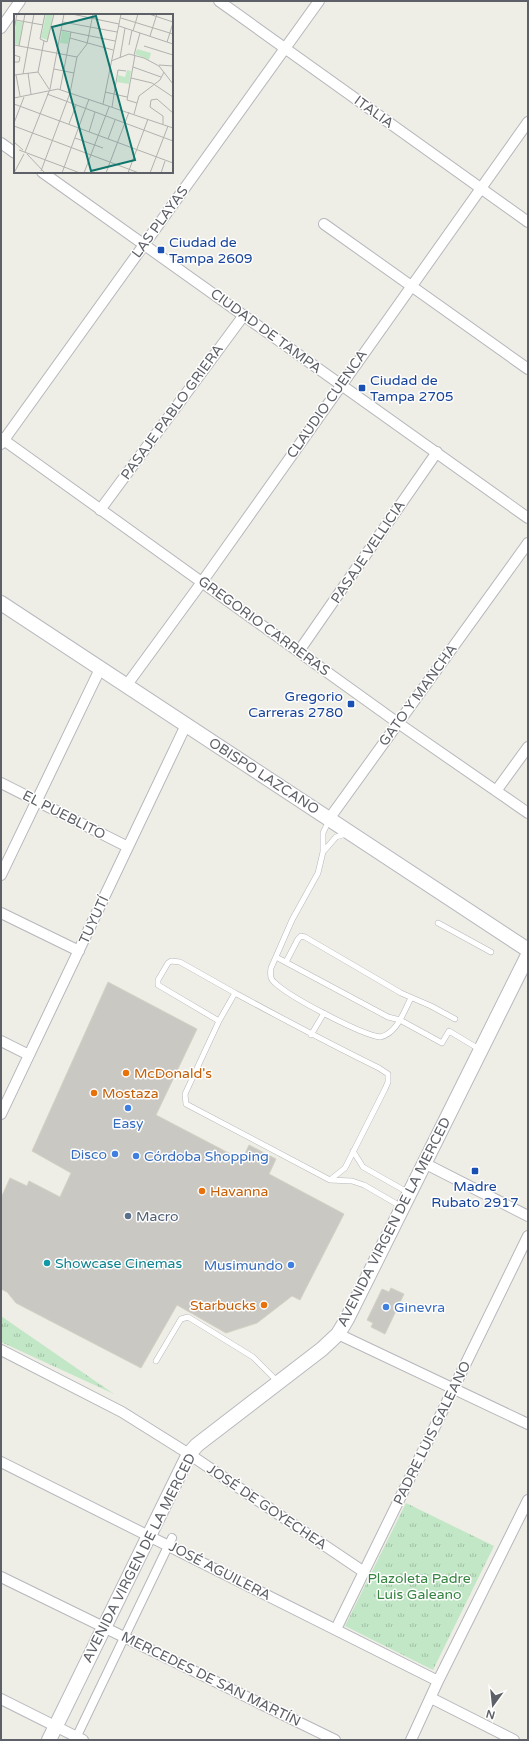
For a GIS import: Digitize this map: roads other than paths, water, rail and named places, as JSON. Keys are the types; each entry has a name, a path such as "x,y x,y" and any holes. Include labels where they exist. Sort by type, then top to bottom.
{"main road":[{"name":"OBISPO LAZCANO","path":"1,603 528,950"},
{"name":"AVENIDA VIRGEN DE LA MERCED","path":"49,1740 190,1454 197,1445 322,1349 338,1334 347,1319 528,955"}],"street":[{"path":"1,28 20,1"},
{"name":"ITALIA","path":"219,1 528,222"},
{"name":"LAS PLAYAS","path":"2,441 319,1"},
{"name":"CLAUDIO CUENCA","path":"126,686 202,582 528,122"},
{"path":"1,143 14,152"},
{"name":"CIUDAD DE TAMPA","path":"43,173 528,518"},
{"path":"324,224 528,369"},
{"name":"PASAJE PABLO GRIERA","path":"100,510 244,315"},
{"name":"GREGORIO CARRERAS","path":"2,441 299,651 398,723 528,813"},
{"name":"PASAJE VELLICIA","path":"299,651 437,452"},
{"name":"GATO Y MANCHA","path":"329,819 528,543"},
{"path":"1,875 100,669"},
{"name":"TUYUTÍ","path":"1,1114 186,725"},
{"path":"496,791 528,747"},
{"name":"EL PUEBLITO","path":"1,783 128,847"},
{"path":"1,913 79,950"},
{"path":"1,1042 29,1055"},
{"path":"424,1163 528,1216"},
{"name":"PADRE LUIS GALEANO","path":"336,1629 528,1236"},
{"path":"338,1334 528,1424"},
{"name":"JOSÉ DE GOYECHEA","path":"1,1350 122,1412 190,1454 364,1572"},
{"name":"JOSÉ AGUILERA","path":"1,1462 150,1535 170,1542 438,1681"},
{"path":"411,1740 438,1681 528,1500"},
{"name":"AVENIDA VIRGEN DE LA MERCED","path":"78,1739 170,1542"},
{"name":"MERCEDES DE SAN MARTÍN","path":"1,1577 105,1626 335,1740"},
{"path":"431,1698 514,1740"},
{"path":"1,1699 78,1739"}],"lane":[{"name":"GATO Y MANCHA","path":"329,819 323,833 323,852 318,873 292,920 271,968 270,975 273,982 296,998 347,1025 380,1037 392,1031 400,1020 411,998"},
{"name":"GATO Y MANCHA","path":"323,852 336,836 351,833"},
{"path":"438,923 491,952"},
{"path":"286,962 298,939 301,936 305,937 411,998 455,1020"},
{"path":"276,957 388,1017 400,1020 442,1043 449,1031 480,1050"},
{"path":"219,1021 158,985 158,980 168,962 180,962 311,1035 379,1068 388,1074 388,1082 385,1089 345,1168 330,1180"},
{"path":"235,993 219,1021 185,1094 186,1104 330,1180 352,1181 364,1185 402,1208"},
{"path":"311,1035 324,1013"},
{"path":"353,1151 363,1167 410,1193"},
{"path":"156,1361 181,1319 188,1317 253,1357 278,1383"}],"place":[{"name":"Ciudad de Tampa 2609","path":"161,250"},
{"name":"Ciudad de Tampa 2705","path":"362,388"},
{"name":"Gregorio Carreras 2780","path":"351,704"},
{"name":"McDonald's","path":"126,1073"},
{"name":"Mostaza","path":"94,1093"},
{"name":"Easy","path":"128,1108"},
{"name":"Disco","path":"115,1154"},
{"name":"Córdoba Shopping","path":"136,1156"},
{"name":"Madre Rubato 2917","path":"475,1171"},
{"name":"Havanna","path":"202,1191"},
{"name":"Macro","path":"128,1216"},
{"name":"Showcase Cinemas","path":"47,1263"},
{"name":"Musimundo","path":"291,1265"},
{"name":"Starbucks","path":"264,1305"},
{"name":"Ginevra","path":"386,1307"}],"park label":[{"name":"Plazoleta Padre Luis Galeano","path":"419,1586"}]}
